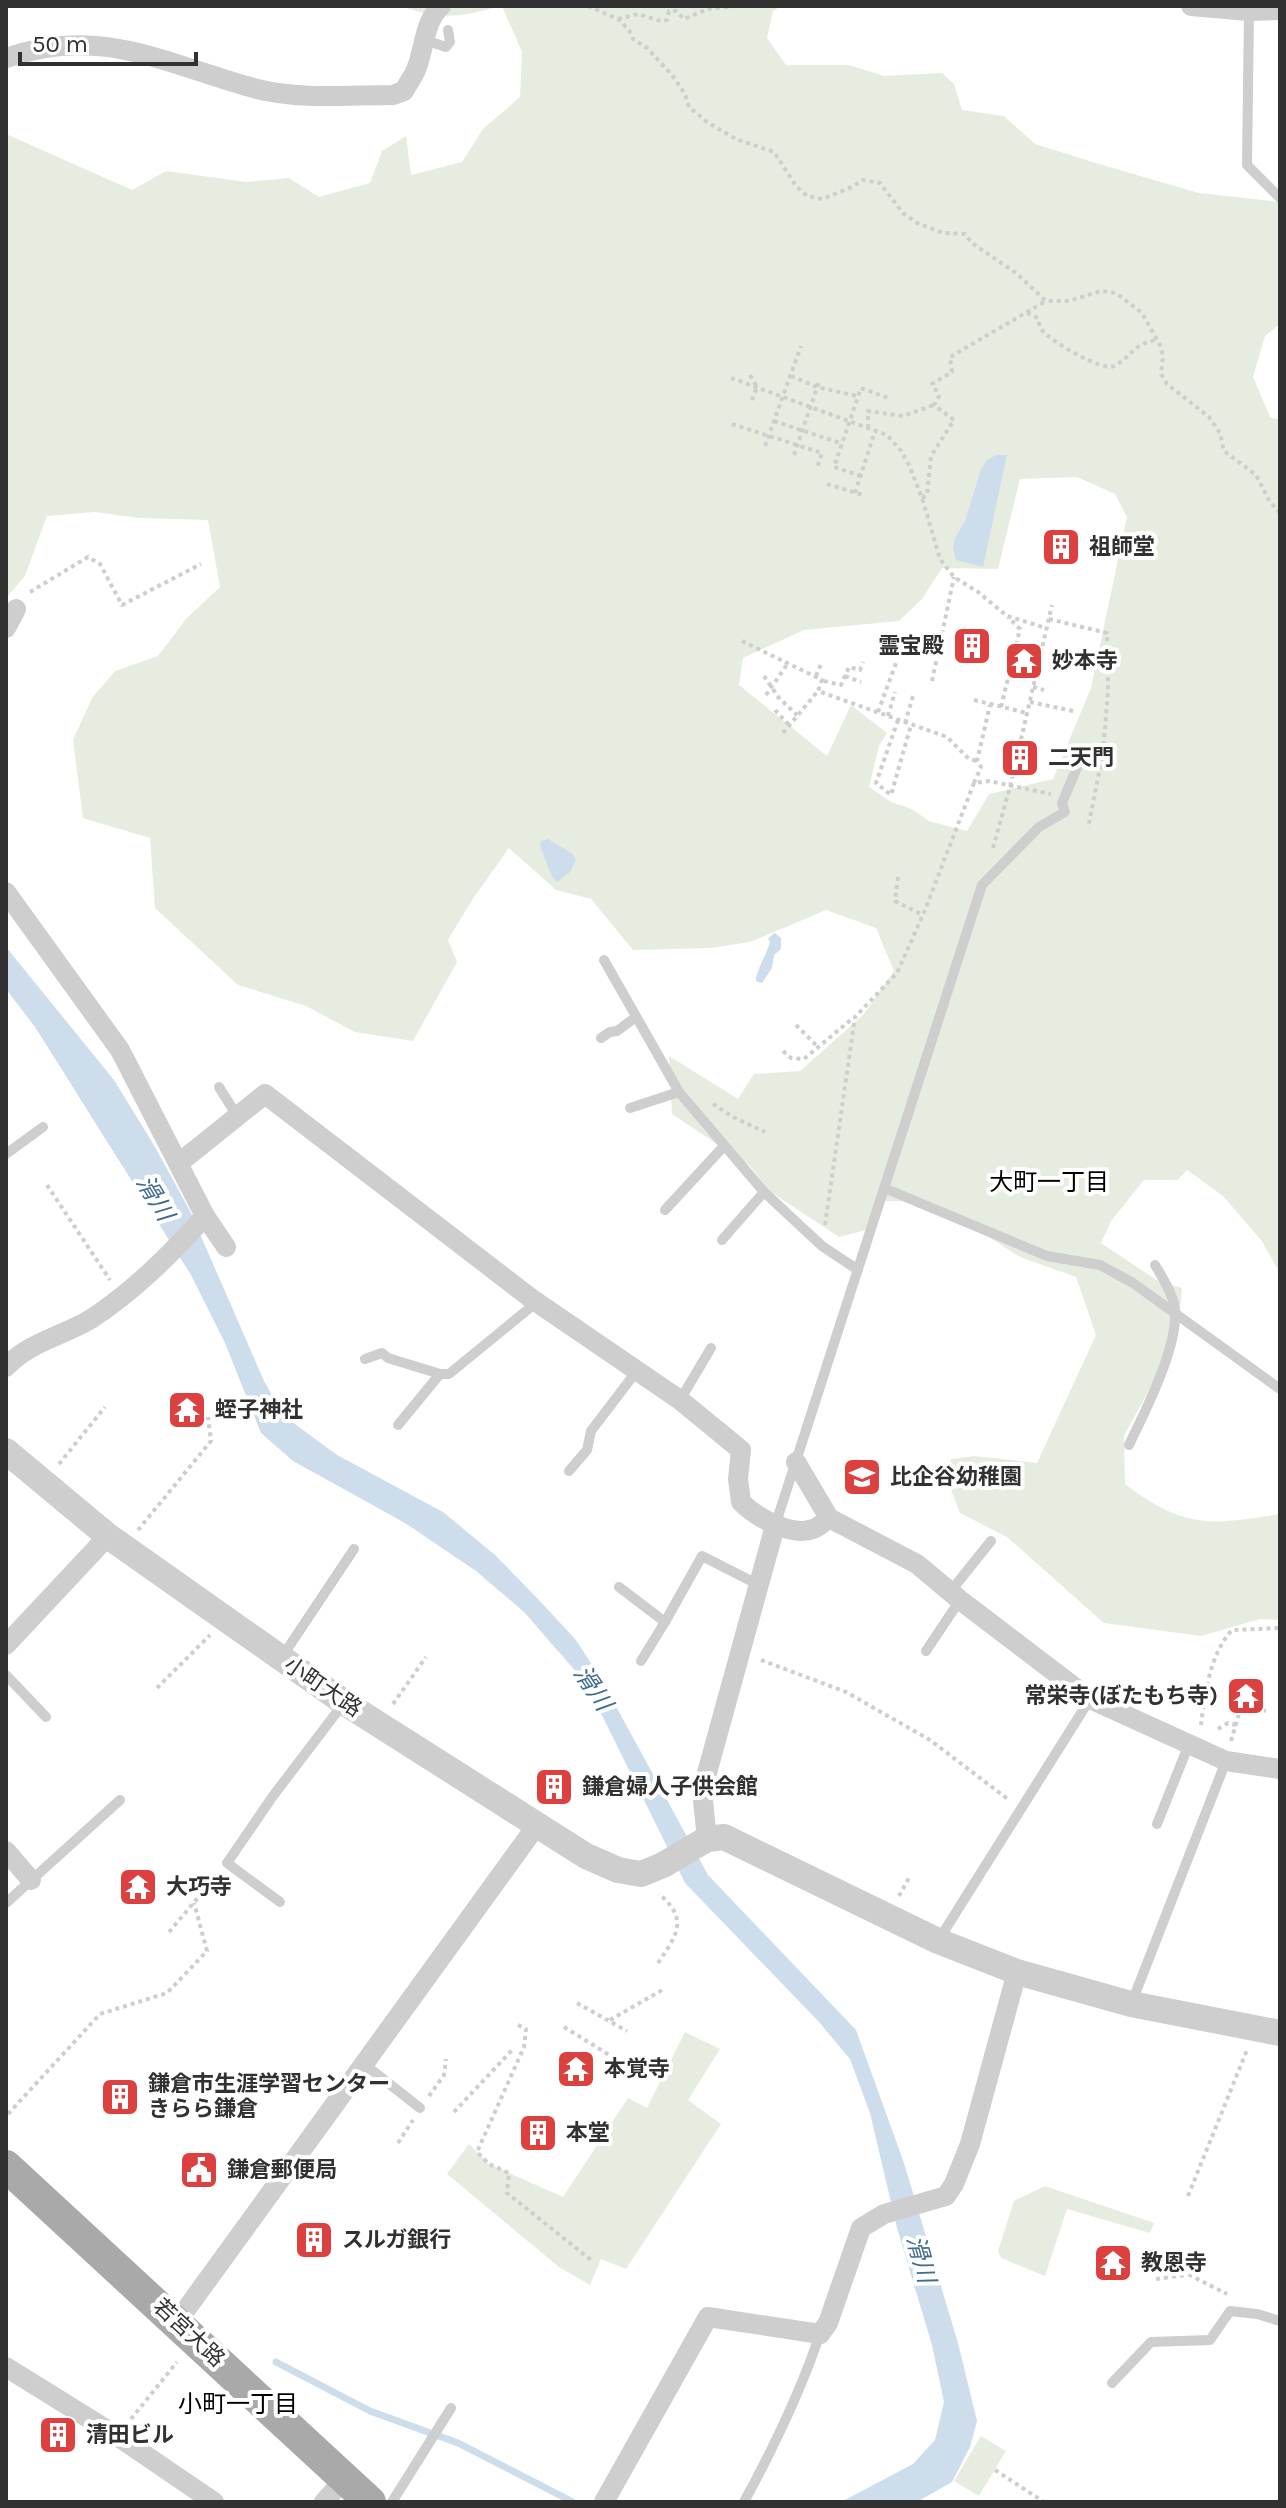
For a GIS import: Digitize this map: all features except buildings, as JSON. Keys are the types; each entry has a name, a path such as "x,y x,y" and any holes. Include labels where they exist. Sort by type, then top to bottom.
{"main road":[{"name":"若宮大路","path":"6,2166 370,2502"}],"street":[{"path":"6,58 62,44 120,48 163,57 258,89 295,95 393,95 404,91 417,68 432,16 441,6"},
{"path":"1191,6 1280,10"},
{"path":"6,628 16,609"},
{"path":"6,892 120,1050 205,1216 226,1247"},
{"path":"179,1163 265,1094 537,1302 680,1400 741,1450 738,1479 741,1502 775,1526 807,1531 816,1529 829,1518"},
{"path":"6,1367 17,1355 90,1319 163,1263 205,1216"},
{"name":"小町大路","path":"6,1451 116,1542 345,1703 586,1856 632,1873"},
{"path":"796,1462 829,1518 906,1558 1090,1699 1226,1761 1280,1769"},
{"path":"698,1843 702,1791 775,1526"},
{"path":"6,1645 116,1542"},
{"path":"177,2322 537,1825"},
{"path":"632,1873 641,1874 663,1865 698,1843 724,1837 938,1941 1017,1972 1131,2004 1268,2030"},
{"path":"6,1851 31,1880"},
{"path":"607,2496 708,2317 820,2334 828,2323 861,2228 884,2214 946,2196 970,2144 1017,1972"},
{"path":"6,2367 117,2436 214,2502"},
{"path":"324,2502 345,2478"}],"lane":[{"path":"1249,11 1247,165 1280,198"},
{"path":"425,40 446,47 450,42 448,30"},
{"path":"775,1526 982,885 1039,827 1065,812 1062,803 1085,749"},
{"path":"604,960 679,1092 764,1192 822,1246 858,1270"},
{"path":"601,1038 636,1017"},
{"path":"219,1087 237,1116"},
{"path":"630,1108 679,1092"},
{"path":"6,1154 43,1127"},
{"path":"665,1210 724,1146"},
{"path":"884,1188 1047,1256 1100,1265 1133,1283 1280,1389"},
{"path":"722,1240 764,1192"},
{"path":"1129,1445 1162,1373 1176,1315 1173,1300 1155,1265"},
{"path":"365,1359 382,1353 388,1358 449,1374 537,1302"},
{"path":"680,1400 711,1348"},
{"path":"569,1471 587,1450 591,1431 636,1372"},
{"path":"398,1425 440,1374"},
{"path":"926,1651 955,1596 991,1541"},
{"path":"282,1658 354,1549"},
{"path":"641,1661 702,1556 759,1585"},
{"path":"619,1587 665,1622"},
{"path":"6,1675 46,1717"},
{"path":"938,1941 1090,1699"},
{"path":"280,1902 227,1863 273,1796 345,1703"},
{"path":"1157,1824 1191,1745"},
{"path":"1131,2004 1226,1761"},
{"path":"6,1903 120,1800"},
{"path":"364,2064 420,2108"},
{"path":"1112,2383 1151,2342 1210,2340 1230,2311 1280,2321"},
{"path":"744,2502 776,2444 803,2383 820,2334"},
{"path":"392,2502 451,2408"}],"path":[{"path":"588,6 618,19 633,39 647,48 672,75 685,94 689,107 722,132 774,152 796,186 807,196 822,199 863,180 880,183 903,213 943,233 965,234 972,243 1016,273 1046,301"},
{"path":"618,19 638,14 661,21 667,20 669,11 676,11 684,19 708,9 736,6"},
{"path":"868,428 868,411 903,416 934,405 939,396 932,384 952,372 950,357 1046,301 1069,301 1101,291 1116,293 1147,319 1163,356 1161,374 1167,384 1209,417 1220,433 1224,451 1256,475 1270,502 1280,513"},
{"path":"1027,313 1038,318 1041,329 1062,346 1103,368 1114,366 1142,342 1157,340"},
{"path":"765,446 801,346"},
{"path":"750,375 759,388"},
{"path":"791,376 858,397"},
{"path":"731,378 887,435 901,451 922,498 940,559 954,577 1020,629 1001,707"},
{"path":"752,400 763,379"},
{"path":"794,455 818,384"},
{"path":"861,476 834,467 840,443 861,388 888,398"},
{"path":"922,498 927,495 931,456 954,420 934,405"},
{"path":"774,421 840,443"},
{"path":"732,424 822,453 817,468"},
{"path":"855,493 875,431"},
{"path":"827,484 847,494 863,495"},
{"path":"16,609 25,596 88,557 100,564 122,605 201,564"},
{"path":"932,681 954,577"},
{"path":"982,885 1010,787 1052,605"},
{"path":"1007,616 1046,628"},
{"path":"1049,619 1107,633 1108,691 1103,753 1088,828"},
{"path":"742,641 822,680 841,685 849,667 860,670 863,662"},
{"path":"766,695 788,663"},
{"path":"878,712 896,663"},
{"path":"816,677 821,664"},
{"path":"764,676 797,715"},
{"path":"845,676 861,682"},
{"path":"783,733 818,691 822,680"},
{"path":"1033,687 1044,690"},
{"path":"783,1051 791,1058 804,1059 855,1017 897,973 981,767 947,737 818,691"},
{"path":"888,717 895,692"},
{"path":"905,723 913,696"},
{"path":"974,700 1027,713"},
{"path":"1030,702 1073,711"},
{"path":"977,761 990,705"},
{"path":"775,710 789,725"},
{"path":"898,720 876,783 891,795 911,725"},
{"path":"974,783 989,781 1044,791 1062,803"},
{"path":"898,877 895,901 923,915"},
{"path":"822,1246 855,1017"},
{"path":"796,1025 818,1047"},
{"path":"712,1103 765,1132"},
{"path":"47,1185 120,1296"},
{"path":"44,1482 105,1407"},
{"path":"116,1542 211,1441 208,1417"},
{"path":"157,1688 226,1620"},
{"path":"1191,1745 1201,1726 1213,1662 1222,1641 1232,1630 1280,1628"},
{"path":"740,1652 846,1692 930,1740 1021,1809"},
{"path":"378,1724 426,1657"},
{"path":"1226,1761 1247,1686"},
{"path":"1241,1704 1266,1711"},
{"path":"1218,1729 1228,1723 1236,1725"},
{"path":"169,1932 227,1863"},
{"path":"632,1873 665,1899 674,1909 679,1922 673,1940 658,1963"},
{"path":"8,2114 100,2014 167,1993 207,1951 194,1903"},
{"path":"610,2020 664,1989"},
{"path":"577,2003 627,2031"},
{"path":"518,2025 526,2029 524,2047 477,2152 489,2164 509,2173 507,2193 591,2260"},
{"path":"564,2027 624,2064"},
{"path":"1188,2196 1268,2030"},
{"path":"454,2112 514,2048"},
{"path":"1160,2260 1235,2298 1244,2313"},
{"path":"1156,2279 1187,2274"},
{"path":"117,2436 177,2362"},
{"path":"995,2470 1044,2502"}],"shaded area":[{"path":"400,6 500,6 450,16 427,14"},
{"path":"502,6 781,6 773,11 767,38 786,65 849,65 884,76 942,73 954,84 962,110 1004,116 1035,144 1199,193 1280,202 1280,324 1265,336 1253,377 1270,417 1280,420 1280,1273 1261,1240 1223,1196 1187,1170 1178,1180 1144,1180 1111,1221 1101,1243 1158,1281 1182,1288 1178,1336 1124,1436 1125,1484 1164,1509 1198,1520 1235,1521 1280,1514 1280,1620 1260,1619 1201,1636 1104,1623 1007,1537 960,1513 948,1482 951,1459 975,1456 1037,1463 1096,1335 1076,1277 1020,1257 973,1227 918,1201 883,1201 870,1229 839,1237 768,1190 750,1166 672,1114 669,1056 738,1099 754,1074 800,1071 863,1015 894,971 876,928 826,910 750,942 711,948 633,950 591,899 556,890 509,848 448,940 457,962 413,1041 355,1032 306,1006 238,985 155,908 150,838 83,818 73,740 92,698 115,671 158,656 186,619 220,587 208,520 139,518 95,512 47,516 25,576 6,598 6,134 132,190 166,171 247,182 289,178 319,197 370,183 382,151 406,136 411,175 462,162 483,129 520,97 522,52","holes":["1077,477 1115,494 1127,517 1091,688 1053,779 989,794 967,831 929,821 869,787 879,746 887,733 851,705 827,756 739,685 743,658 804,630 899,621 922,599 942,568 998,569 1020,479"]},
{"path":"685,2032 720,2049 688,2100 721,2124 626,2269 601,2259 590,2285 559,2267 447,2174 469,2144 489,2164 563,2197 628,2098 647,2108"},
{"path":"1045,2186 1154,2223 1150,2233 1067,2209 1045,2276 1001,2258 998,2251 1014,2201"},
{"path":"981,2436 1006,2451 979,2496 954,2481"}],"water":[{"path":"996,455 1007,455 983,567 956,560 953,548 981,469 987,460"},
{"path":"548,839 573,854 576,860 570,872 557,882 540,846 541,841"},
{"path":"775,933 781,938 781,949 774,955 772,968 762,983 756,978 770,942 768,938"},
{"name":"滑川","path":"6,947 114,1080 155,1147 190,1211 264,1381 284,1416 337,1455 443,1512 495,1555 538,1599 576,1640 601,1679 708,1875 856,2030 904,2163 958,2343 977,2421 970,2447 952,2482 917,2502 841,2502 913,2464 935,2440 944,2402 932,2345 897,2228 870,2113 850,2059 819,2022 685,1883 586,1683 524,1612 476,1571 405,1523 293,1461 261,1433 225,1343 191,1275 35,1027 6,989"}],"waterway":[{"path":"276,2362 370,2411 458,2443 573,2502"}],"place":[{"name":"祖師堂","path":"1061,547"},
{"name":"霊宝殿","path":"972,646"},
{"name":"妙本寺","path":"1024,661"},
{"name":"二天門","path":"1020,758"},
{"name":"蛭子神社","path":"187,1410"},
{"name":"比企谷幼稚園","path":"862,1477"},
{"name":"常栄寺(ぼたもち寺)","path":"1246,1696"},
{"name":"鎌倉婦人子供会館","path":"554,1787"},
{"name":"大巧寺","path":"138,1887"},
{"name":"本覚寺","path":"576,2069"},
{"name":"鎌倉市生涯学習センター きらら鎌倉","path":"120,2097"},
{"name":"本堂","path":"538,2133"},
{"name":"鎌倉郵便局","path":"199,2170"},
{"name":"スルガ銀行","path":"314,2240"},
{"name":"教恩寺","path":"1113,2263"},
{"name":"清田ビル","path":"58,2435"}],"district":[{"name":"大町一丁目","path":"1049,1182"},
{"name":"小町一丁目","path":"238,2404"}]}
